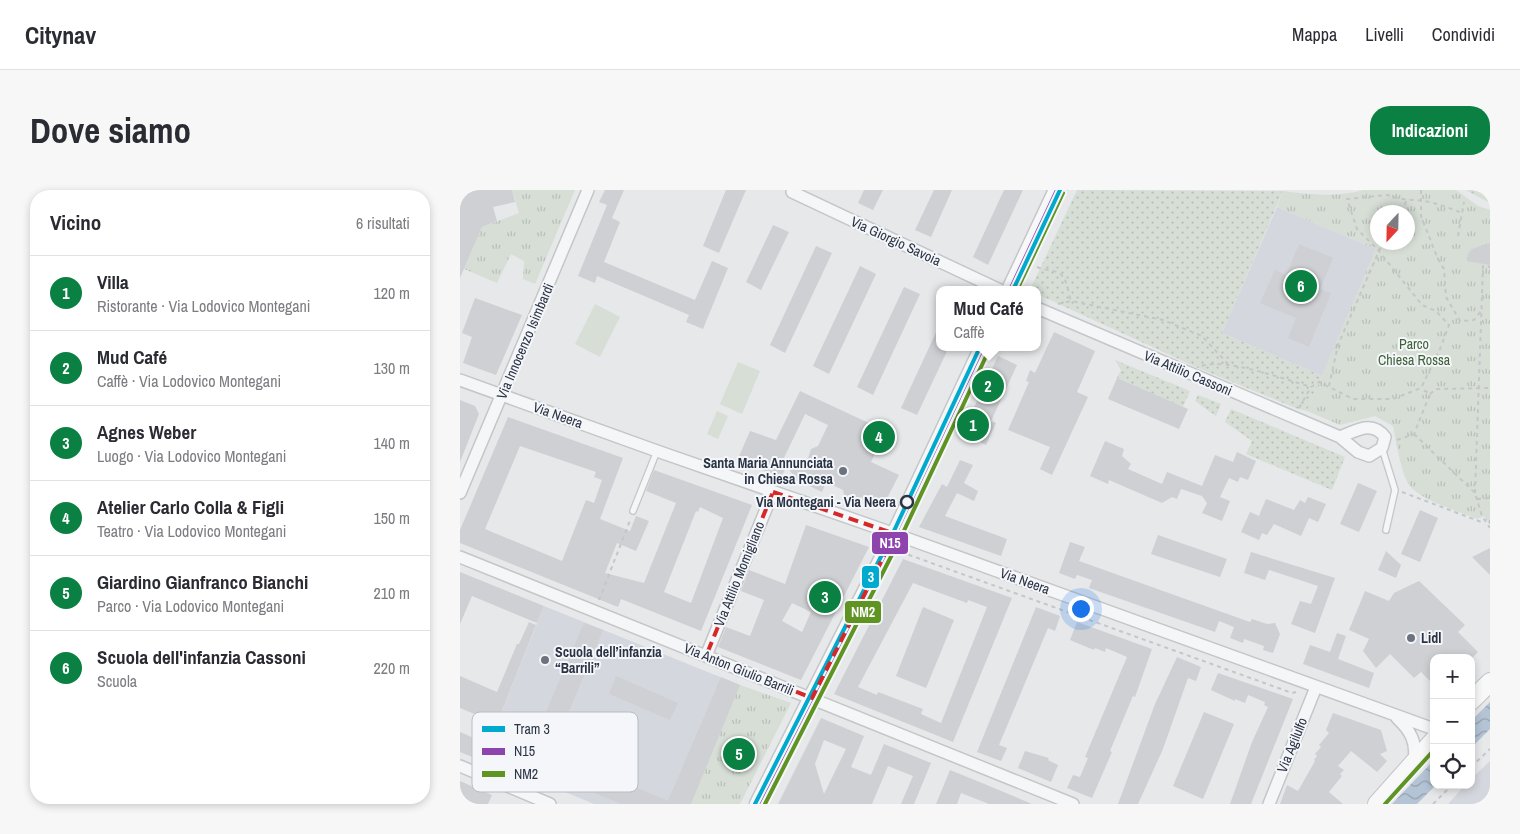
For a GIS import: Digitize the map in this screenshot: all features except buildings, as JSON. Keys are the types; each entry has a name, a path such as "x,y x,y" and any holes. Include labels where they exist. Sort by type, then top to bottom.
{"main road":[{"path":"1473,699 1490,682"},
{"path":"1377,804 1430,744"}],"street":[{"name":"Via Innocenzo Isimbardi","path":"460,492 588,190"},
{"path":"1012,286 1057,190"},
{"name":"Via Giorgio Savoia","path":"792,192 992,286"},
{"name":"Via Attilio Cassoni","path":"1041,310 1340,437 1358,452 1369,456 1384,443"},
{"path":"758,804 892,539 982,351"},
{"name":"Via Neera","path":"460,380 772,492 892,539 1430,728"},
{"path":"1340,437 1369,426 1379,429 1384,443"},
{"name":"Via Attilio Momigliano","path":"706,656 772,492"},
{"name":"Via Anton Giulio Barrili","path":"460,558 1073,804"},
{"name":"Via Agilulfo","path":"1269,804 1316,687"},
{"name":"Via Neera","path":"1392,714 1410,733 1415,745 1414,760"},
{"path":"460,766 472,771"},
{"path":"522,792 550,804"}],"lane":[{"path":"1384,443 1395,490 1386,530"},
{"path":"633,511 657,451"}],"path":[{"path":"1421,190 1421,216 1437,257 1444,269 1446,297 1460,321 1474,320 1481,310"},
{"path":"1370,242 1357,229 1347,199 1387,195 1442,205 1462,213"},
{"path":"1404,205 1407,200"},
{"path":"1458,236 1464,202"},
{"path":"1301,411 1298,409 1311,386 1319,382 1353,399 1393,399 1421,388 1440,349 1449,325 1436,311 1422,305 1378,250 1338,345 1329,386"},
{"path":"1485,523 1475,494 1483,266 1490,267"},
{"path":"1037,267 1045,271 1059,272 1064,276 1071,301"},
{"path":"1057,306 1058,304 1071,301 1163,320 1202,336 1228,364"},
{"path":"1200,368 1209,363 1228,364 1311,386"},
{"path":"1421,388 1430,394"},
{"path":"1384,443 1414,434 1430,394 1436,389 1490,388"},
{"path":"1414,434 1475,494"},
{"path":"1395,490 1485,523 1490,528"},
{"path":"1477,499 1490,498"},
{"path":"598,603 633,511"},
{"path":"892,539 904,554 1292,693 1316,687"},
{"path":"1475,763 1490,749"},
{"path":"1433,804 1448,789"}],"highlighted area":[{"path":"773,492 895,534 812,698 706,656"}],"shaded area":[{"path":"1277,207 1370,246 1370,250 1376,250 1322,376 1222,333"},
{"path":"544,606 740,685 691,804 594,804 565,792 638,792 638,712 502,712"},
{"path":"1490,761 1490,804 1448,804 1461,789 1475,789 1475,775"}],"green space":[{"path":"512,190 575,190 535,284 523,279 524,261 511,254 497,283 464,269 482,227 519,213"},
{"path":"1077,190 1283,191 1222,333 1322,376 1307,411 1298,409 1198,368 1041,296 1041,286 1032,286"},
{"name":"Parco Chiesa Rossa","path":"1364,190 1456,190 1478,206 1490,210 1490,525 1484,516 1477,519 1429,500 1413,489 1403,471 1393,426 1375,416 1340,425 1307,411 1376,250 1415,250 1415,205 1370,205 1370,246 1277,207 1283,191 1324,195"},
{"path":"1466,190 1490,190 1490,203"},
{"path":"595,304 620,317 600,357 575,344"},
{"path":"1379,359 1417,360 1417,380 1379,379"},
{"path":"1115,360 1190,391 1183,407 1117,378 1121,370"},
{"path":"738,362 760,371 742,414 720,404"},
{"path":"1198,395 1221,404 1216,416 1195,401"},
{"path":"1231,409 1345,457 1332,490 1246,454 1252,441 1225,422"},
{"path":"717,411 728,416 718,439 707,434"},
{"path":"740,685 791,703 740,804 691,804"}],"water":[{"path":"1490,702 1490,729 1475,744 1475,717"},
{"path":"1430,764 1430,789 1432,789 1417,804 1392,804"}],"tram line":[{"name":"3","path":"1015,286 1060,190"},
{"name":"3","path":"755,804 893,533 978,351"}],"transit line":[{"name":"N15","path":"1012,286 1057,190"},
{"name":"NM2","path":"1019,286 1063,193"},
{"name":"N15","path":"758,804 895,534 981,351"},
{"name":"NM2","path":"765,804 901,537 989,351"},
{"name":"NM2","path":"1385,804 1430,754"}],"place":[{"name":"Scuola dell'infanzia Cassoni","path":"1301,286"},
{"name":"Mud Café","path":"988,386"},
{"name":"Villa","path":"973,425"},
{"name":"Atelier Carlo Colla & Figli","path":"879,437"},
{"name":"Santa Maria Annunciata in Chiesa Rossa","path":"843,471"},
{"name":"Via Montegani - Via Neera","path":"907,502"},
{"name":"Agnes Weber","path":"825,597"},
{"name":"Lidl","path":"1411,638"},
{"name":"Scuola dell’infanzia “Barrili”","path":"545,660"},
{"name":"Giardino Gianfranco Bianchi","path":"739,754"}]}
